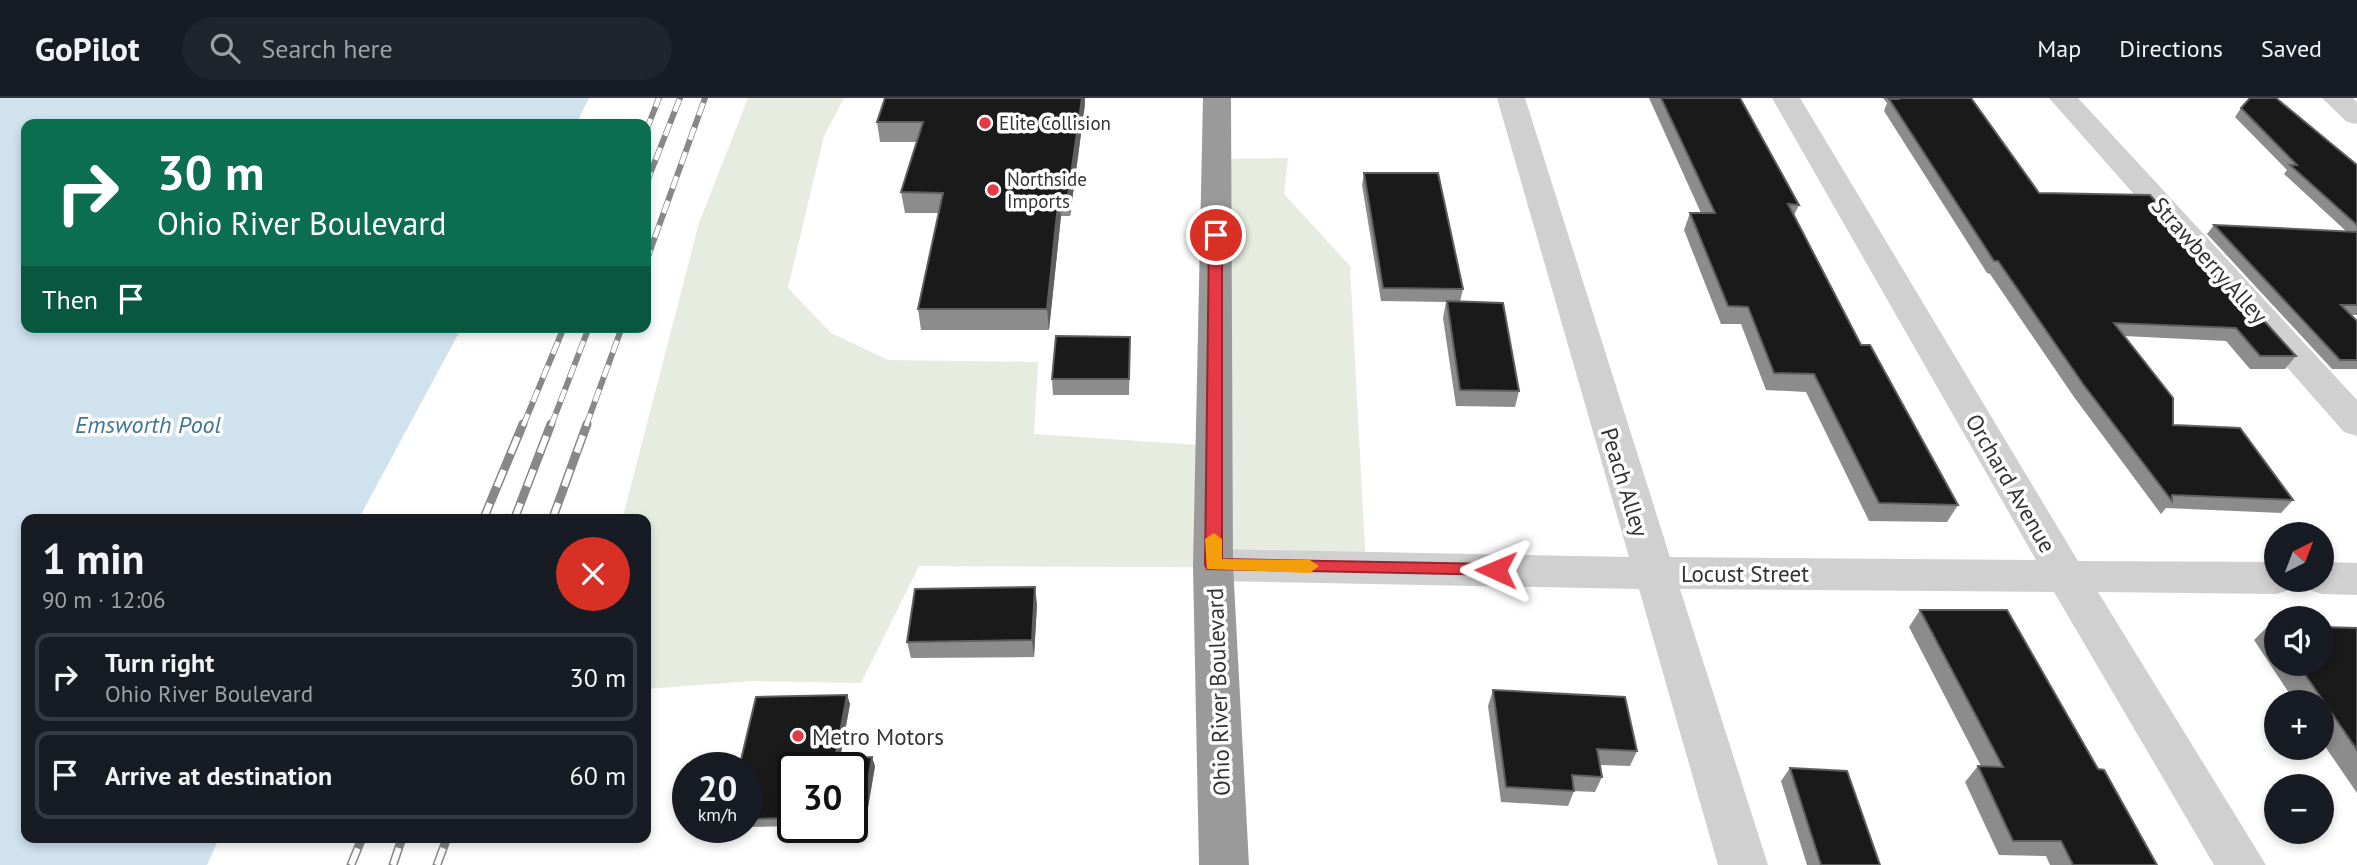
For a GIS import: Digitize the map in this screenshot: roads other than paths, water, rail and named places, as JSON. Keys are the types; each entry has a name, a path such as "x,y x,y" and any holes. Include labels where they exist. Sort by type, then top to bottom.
{"highway":[{"name":"Ohio River Boulevard","path":"1217,98 1213,565 1224,865"}],"street":[{"name":"Peach Alley","path":"1511,98 1743,865"},
{"name":"Orchard Avenue","path":"1786,98 2065,574 2241,865"},
{"name":"Strawberry Alley","path":"2063,98 2357,423"},
{"path":"2336,98 2357,116"},
{"name":"Locust Street","path":"1213,565 1653,573 2065,574 2264,578"},
{"path":"2334,578 2357,579"}],"water":[{"name":"Emsworth Pool","path":"0,98 589,98 578,119 21,119 21,333 459,333 361,514 21,514 21,843 217,843 207,865 0,865"}],"railway":[{"path":"651,119 659,98"},
{"path":"651,171 680,98"},
{"path":"651,248 705,98"},
{"path":"523,426 562,333"},
{"path":"551,426 587,333"},
{"path":"586,426 620,333"},
{"path":"486,514 523,424"},
{"path":"516,514 551,424"},
{"path":"554,514 587,424"},
{"path":"351,865 360,843"},
{"path":"393,865 400,843"},
{"path":"437,865 445,843"}],"place":[{"name":"Elite Collision","path":"985,123"},
{"name":"Northside Imports","path":"993,190"},
{"name":"Metro Motors","path":"798,736"}]}
